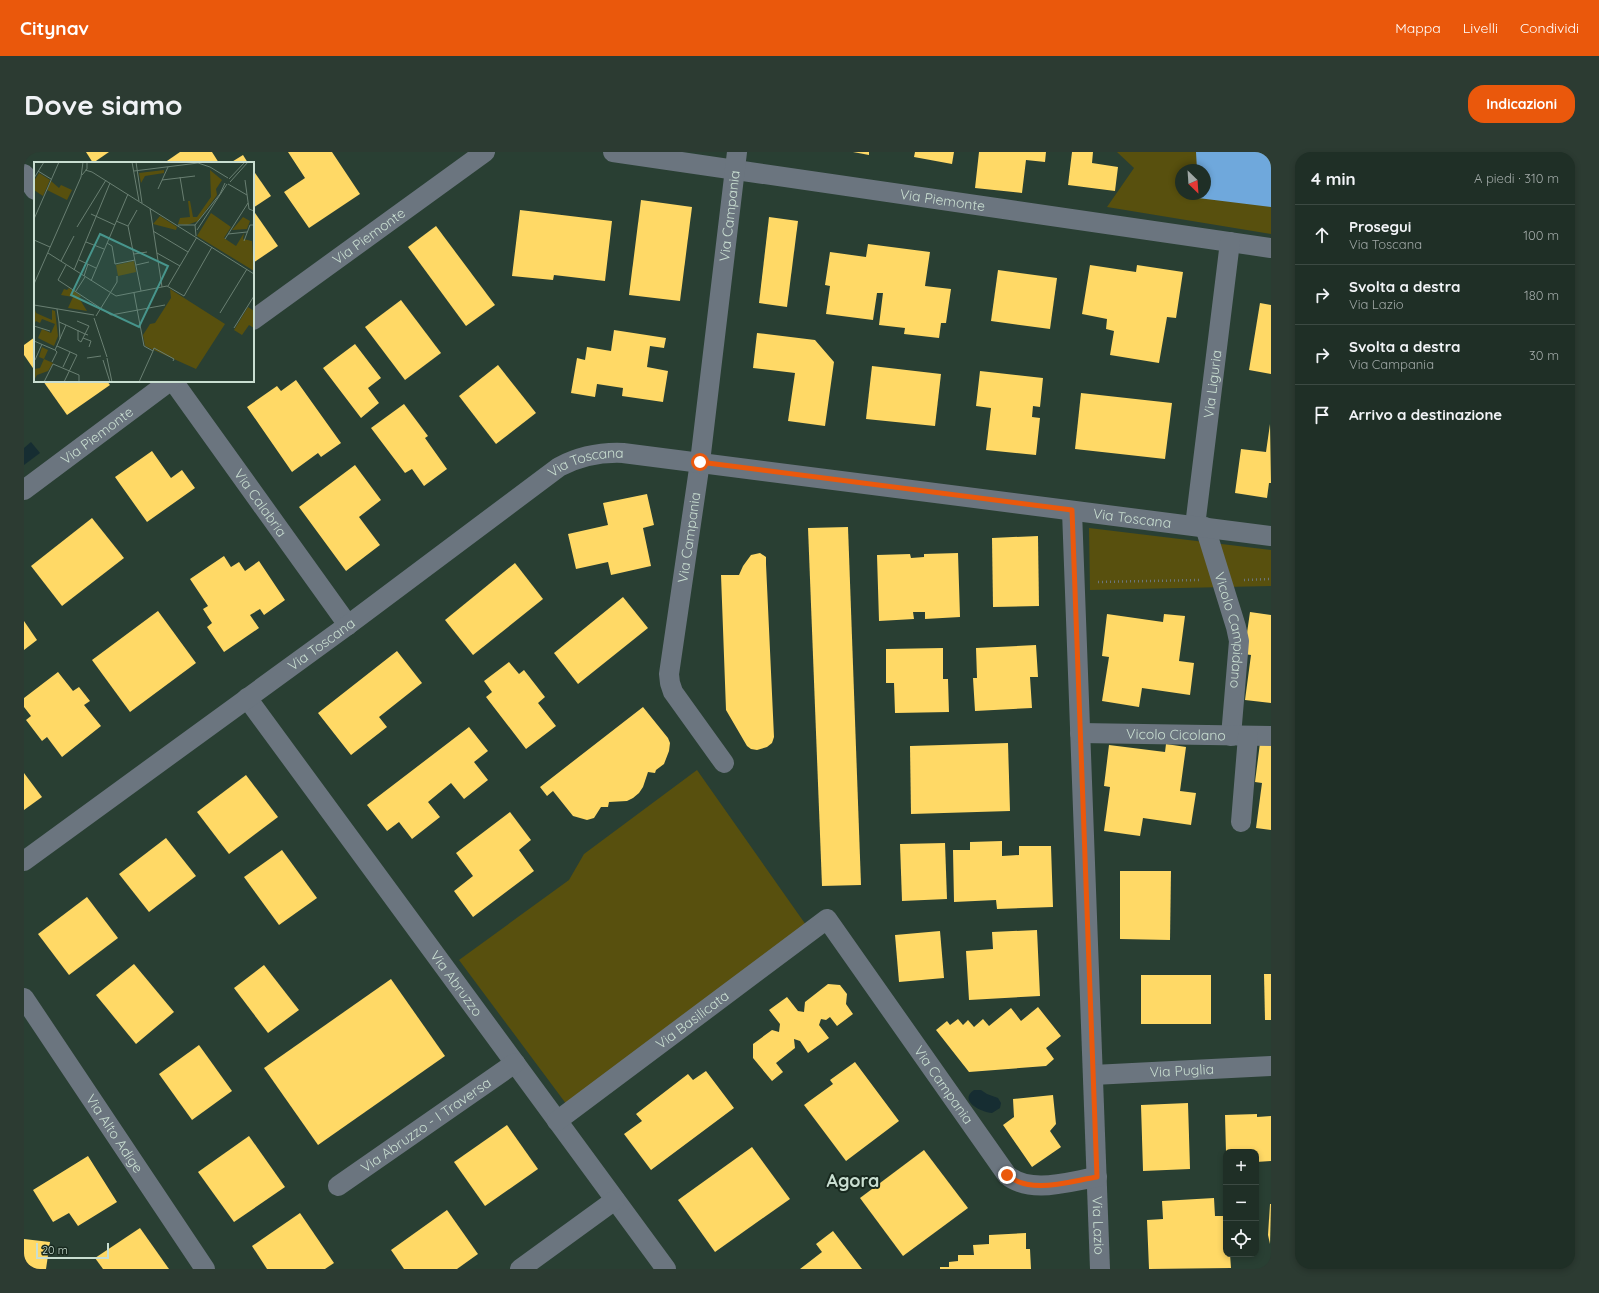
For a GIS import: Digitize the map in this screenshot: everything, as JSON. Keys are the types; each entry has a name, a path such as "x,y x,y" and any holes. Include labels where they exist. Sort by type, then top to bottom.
{"street":[{"name":"Via Piemonte","path":"254,319 485,152"},
{"name":"Via Piemonte","path":"613,152 736,161 1271,248"},
{"name":"Via Campania","path":"724,763 673,692 669,674 700,462 736,161"},
{"path":"24,174 34,189"},
{"name":"Via Liguria","path":"1200,527 1230,242"},
{"name":"Via Piemonte","path":"24,490 170,382"},
{"name":"Via Calabria","path":"172,382 348,625"},
{"name":"Via Toscana","path":"24,861 348,625 559,467 575,459 593,454 614,452 700,462 1271,536"},
{"name":"Via Lazio","path":"1072,510 1100,1269"},
{"name":"Vicolo Campidano","path":"1200,527 1221,580 1239,641 1241,822"},
{"name":"Via Abruzzo","path":"247,698 666,1269"},
{"name":"Vicolo Cicolano","path":"1080,733 1271,736"},
{"name":"Via Campania","path":"827,919 1007,1175 1020,1183 1038,1186 1097,1177"},
{"name":"Via Basilicata","path":"557,1121 827,919"},
{"name":"Via Alto Adige","path":"24,998 205,1269"},
{"name":"Via Abruzzo - I Traversa","path":"338,1186 515,1063"},
{"name":"Via Puglia","path":"1093,1075 1271,1066"},
{"path":"520,1269 615,1200"}],"path":[{"path":"1075,582 1271,579"}],"shaded area":[{"path":"1117,152 1271,152 1271,234 1107,207 1134,168"},
{"path":"1089,528 1271,550 1271,586 1090,590"},
{"path":"697,770 806,925 567,1105 459,960 569,880 584,854"}],"water":[{"path":"31,442 40,453 24,465 24,448"},
{"path":"974,1090 981,1090 998,1098 1001,1103 1000,1108 992,1113 982,1111 977,1108 970,1102 969,1098 970,1094"}],"building: Abitazioni":[{"path":"86,152 109,152 94,162 92,162"},
{"path":"180,152 212,152 218,162 165,162"},
{"path":"288,152 332,152 360,194 309,228 284,192 305,178"},
{"path":"853,152 869,152 869,155"},
{"path":"915,152 954,152 952,164 914,157"},
{"path":"979,152 1046,152 1045,162 1026,160 1022,193 975,188"},
{"path":"1072,152 1093,152 1092,163 1118,167 1115,191 1068,185"},
{"path":"243,155 247,162 232,162"},
{"path":"254,171 271,196 254,207"},
{"path":"641,200 692,207 680,301 629,295"},
{"path":"520,210 612,221 605,281 554,275 553,280 512,276"},
{"path":"254,211 278,246 254,262"},
{"path":"769,217 798,221 787,307 759,303"},
{"path":"436,226 495,305 466,326 408,247"},
{"path":"868,244 930,252 925,286 951,289 946,323 941,323 939,338 904,334 905,328 879,325 883,293 877,293 873,320 826,314 830,286 825,285 830,252 866,257"},
{"path":"1090,265 1136,272 1137,265 1183,272 1176,318 1167,317 1159,363 1110,355 1114,331 1106,329 1107,319 1082,314"},
{"path":"998,270 1057,278 1050,329 991,321"},
{"path":"401,300 441,353 405,380 365,327"},
{"path":"1260,303 1271,305 1271,374 1249,370"},
{"path":"614,330 666,338 664,348 650,346 647,367 668,371 663,402 622,396 623,388 597,384 595,397 571,393 577,358 585,360 587,347 611,351"},
{"path":"757,333 815,340 834,362 825,426 788,421 795,373 753,368"},
{"path":"34,338 34,370 24,355 24,345"},
{"path":"355,344 381,378 368,388 379,403 361,418 323,368"},
{"path":"498,365 536,413 496,444 459,396"},
{"path":"872,366 941,374 935,426 866,419"},
{"path":"980,371 1043,378 1040,407 1033,406 1032,417 1040,418 1036,455 986,450 991,408 976,406"},
{"path":"296,380 341,443 321,457 318,453 292,472 247,407 277,386 281,391"},
{"path":"44,382 108,382 110,385 67,415"},
{"path":"1081,393 1172,403 1165,459 1075,449"},
{"path":"404,404 428,436 425,438 447,469 424,486 412,469 405,473 371,428"},
{"path":"1270,424 1271,483 1269,483 1267,498 1235,493 1241,449 1266,452"},
{"path":"152,451 171,478 182,470 195,488 147,522 115,477"},
{"path":"355,465 381,500 359,517 380,545 346,571 299,507"},
{"path":"647,494 654,525 643,528 651,566 611,575 608,562 576,569 568,534 608,525 603,503"},
{"path":"92,518 124,558 62,606 31,566"},
{"path":"848,527 861,885 822,886 808,528"},
{"path":"1038,536 1039,606 993,607 992,538"},
{"path":"760,553 766,557 774,737 772,743 767,747 757,750 751,749 747,746 726,710 721,575 739,575 743,566 751,555"},
{"path":"958,553 960,617 925,619 925,612 913,612 914,619 879,621 877,555 910,554 911,558 924,557 924,554"},
{"path":"224,556 231,567 239,562 245,571 259,561 285,600 264,615 260,609 250,615 259,628 224,652 207,627 212,623 203,609 208,606 190,579"},
{"path":"515,563 543,599 473,655 445,620"},
{"path":"623,597 648,628 578,684 554,653"},
{"path":"158,611 196,663 130,712 92,660"},
{"path":"1250,612 1271,615 1271,703 1245,700 1251,655 1244,654"},
{"path":"1107,614 1163,622 1164,614 1185,616 1179,661 1194,663 1190,695 1142,688 1139,707 1102,701 1109,657 1102,656"},
{"path":"24,621 37,640 24,650"},
{"path":"1036,645 1038,677 1030,677 1032,708 975,711 973,678 977,678 976,648"},
{"path":"943,648 943,679 948,679 949,712 895,713 894,683 886,683 886,649"},
{"path":"397,651 422,683 379,717 387,727 351,755 318,713"},
{"path":"509,662 519,674 524,670 545,697 538,703 556,726 526,749 486,697 492,692 484,681"},
{"path":"58,672 73,691 79,687 90,701 84,705 101,726 62,757 47,737 42,741 26,720 31,716 24,707 24,698"},
{"path":"643,707 668,738 670,743 669,751 664,764 656,770 655,773 648,772 643,787 639,793 627,801 609,802 608,807 601,807 594,818 587,820 573,816 553,791 547,796 540,787"},
{"path":"469,727 488,751 474,762 488,780 464,799 451,783 428,802 440,817 412,839 399,822 387,831 367,805"},
{"path":"1008,743 1010,811 911,814 910,746"},
{"path":"1260,743 1271,745 1271,830 1256,828 1262,783 1255,782"},
{"path":"1166,744 1186,747 1180,791 1196,793 1191,825 1143,818 1140,836 1104,831 1110,787 1104,786 1109,745 1165,752"},
{"path":"24,773 42,797 24,810"},
{"path":"246,775 278,817 229,854 197,812"},
{"path":"510,812 531,840 519,850 534,871 473,917 454,891 473,876 456,853"},
{"path":"166,838 196,876 149,912 119,874"},
{"path":"1002,841 1002,856 1019,855 1019,846 1051,846 1053,907 997,909 996,900 954,902 953,850 970,850 970,842"},
{"path":"945,843 947,899 902,901 900,844"},
{"path":"282,850 317,898 279,925 244,877"},
{"path":"1120,871 1171,871 1170,940 1120,939"},
{"path":"87,897 118,938 69,975 38,934"},
{"path":"1037,930 1040,996 969,1000 966,951 993,949 992,932"},
{"path":"940,931 944,978 899,982 895,935"},
{"path":"134,964 174,1012 136,1044 96,995"},
{"path":"264,965 299,1010 268,1033 234,988"},
{"path":"1264,974 1271,974 1271,1020 1265,1020"},
{"path":"1141,975 1211,975 1211,1024 1141,1024"},
{"path":"391,979 445,1056 318,1145 264,1068"},
{"path":"828,984 840,985 847,994 846,1004 853,1014 837,1026 830,1017 826,1020 821,1019 819,1025 829,1038 808,1053 800,1041 794,1039 795,1048 776,1063 783,1072 772,1081 753,1058 753,1044 772,1030 779,1032 780,1024 769,1010 787,997 798,1011 804,1012 805,1002"},
{"path":"1038,1007 1061,1036 1046,1048 1054,1059 1046,1066 969,1072 936,1030 947,1021 950,1025 958,1019 963,1025 968,1020 974,1027 983,1019 989,1026 1011,1008 1021,1021"},
{"path":"199,1045 232,1091 192,1120 159,1074"},
{"path":"855,1062 899,1121 846,1161 804,1105 833,1084 830,1080"},
{"path":"706,1071 734,1108 651,1170 624,1134 642,1121 636,1114 688,1074 693,1080"},
{"path":"1053,1095 1056,1124 1050,1131 1061,1147 1032,1167 1003,1125 1014,1117 1013,1099"},
{"path":"1188,1103 1190,1169 1143,1171 1141,1105"},
{"path":"1257,1114 1257,1117 1271,1116 1271,1161 1259,1162 1259,1149 1226,1149 1225,1115"},
{"path":"507,1125 538,1169 485,1206 454,1162"},
{"path":"249,1136 285,1187 234,1222 198,1172"},
{"path":"752,1147 790,1199 715,1252 678,1200"},
{"path":"924,1150 968,1208 903,1256 860,1198"},
{"path":"88,1156 117,1202 78,1226 69,1213 53,1222 33,1190"},
{"path":"1214,1198 1215,1216 1223,1216 1223,1257 1230,1257 1231,1268 1149,1269 1147,1220 1163,1219 1162,1201"},
{"path":"1271,1204 1270,1244 1268,1235"},
{"path":"447,1210 478,1254 457,1269 404,1269 391,1250"},
{"path":"300,1213 334,1263 325,1269 267,1269 252,1246"},
{"path":"140,1228 169,1269 103,1269 95,1258"},
{"path":"833,1231 862,1269 800,1269 822,1252 816,1244"},
{"path":"1026,1233 1026,1249 1030,1249 1031,1269 940,1269 940,1267 949,1267 949,1262 958,1261 958,1255 974,1255 973,1245 989,1244 989,1235"},
{"path":"24,1239 50,1242 46,1269 24,1269"}],"building: Scuole":[{"path":"1196,152 1271,152 1271,207 1211,200 1211,164 1197,164"}],"district":[{"name":"Agora","path":"853,1180"}],"route":[{"path":"700,462 1072,510 1097,1177 1038,1186 1020,1183 1007,1175"}]}
